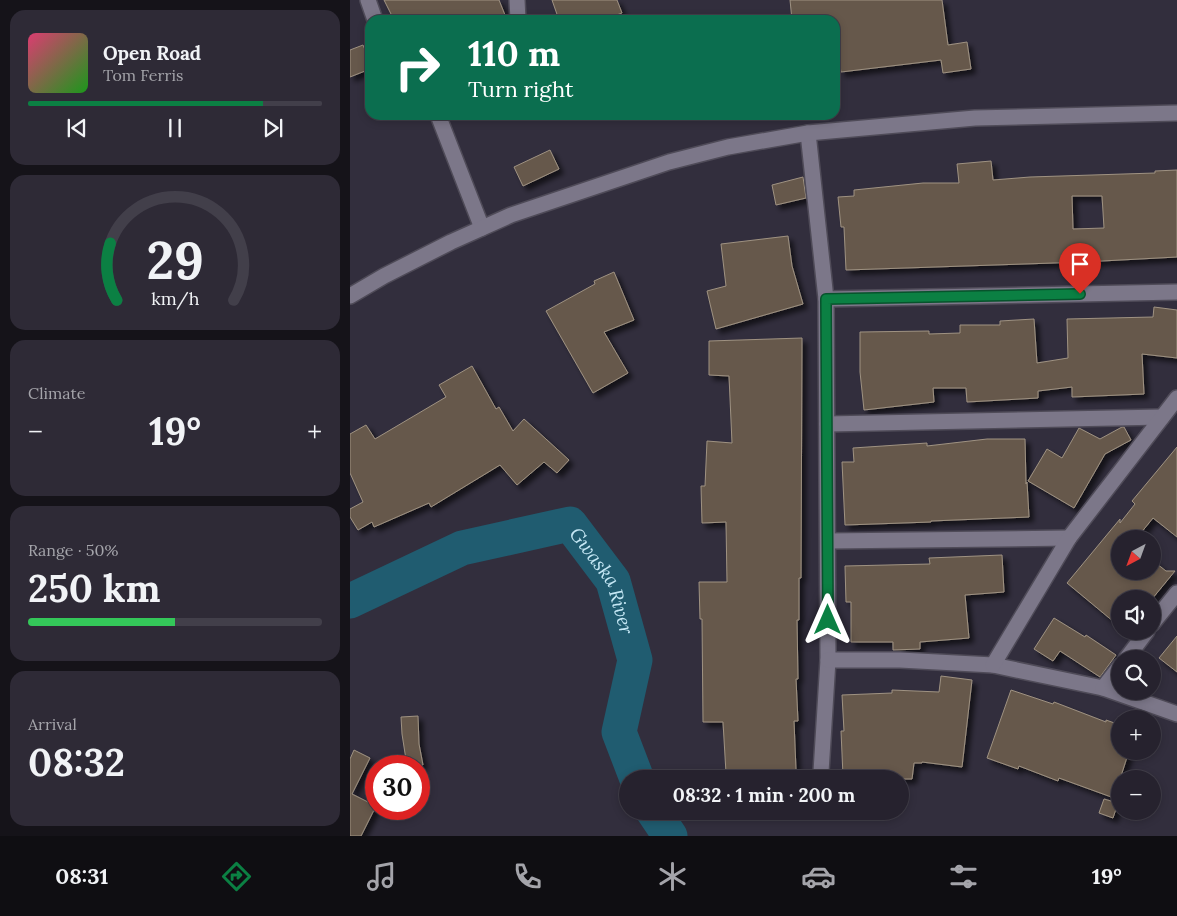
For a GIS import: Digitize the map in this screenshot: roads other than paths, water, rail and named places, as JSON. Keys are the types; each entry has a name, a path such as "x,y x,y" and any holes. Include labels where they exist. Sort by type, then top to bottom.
{"street":[{"path":"368,0 373,15"},
{"path":"517,0 518,15"},
{"path":"350,296 384,276 482,228 520,212 669,162 728,147 808,133 975,118 1177,113"},
{"path":"440,120 482,228"},
{"path":"808,133 826,299 828,660 821,770"},
{"path":"826,299 1177,292"},
{"path":"993,665 1069,538 1177,398"},
{"path":"827,424 1162,417"},
{"path":"828,541 1069,538"},
{"path":"1161,613 1177,593"},
{"path":"828,660 900,660 993,665 1103,688 1177,714"},
{"path":"1103,688 1111,678"}],"waterway":[{"name":"Gwaska River","path":"350,601 462,548 570,524 613,581 635,660 619,732 634,770"},
{"name":"Gwaska River","path":"659,820 670,836"}]}
